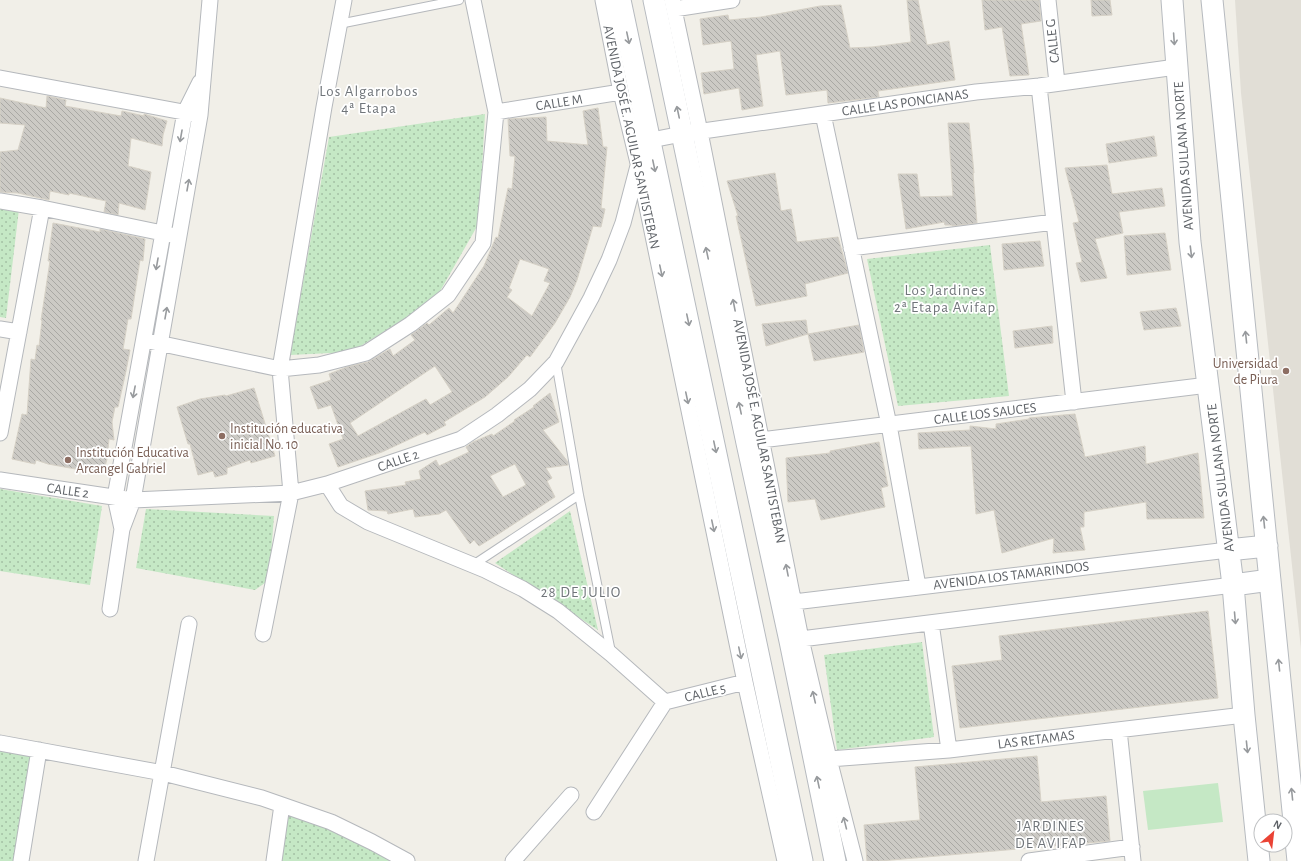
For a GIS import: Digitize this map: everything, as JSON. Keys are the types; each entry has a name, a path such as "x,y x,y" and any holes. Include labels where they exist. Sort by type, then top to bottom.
{"main road":[{"name":"AVENIDA JOSÉ E. AGUILAR SANTISTEBAN","path":"620,0 641,142 802,861"},
{"name":"AVENIDA JOSÉ E. AGUILAR SANTISTEBAN","path":"654,0 691,133 788,633 835,861"},
{"name":"AVENIDA SULLANA NORTE","path":"1172,0 1190,242 1233,585 1244,715 1259,861"},
{"path":"1212,0 1298,861"},
{"path":"1228,550 1267,546"},
{"path":"1233,585 1270,580"}],"street":[{"path":"110,609 122,529 133,500 180,237 200,115 210,0"},
{"path":"263,634 291,493 280,369 324,107 344,0"},
{"path":"144,340 280,369 319,365 366,353 411,324 448,295 483,243 496,112 473,0"},
{"name":"AVENIDA JOSÉ E. AGUILAR SANTISTEBAN","path":"603,0 621,92 641,142 638,163 745,682 785,861"},
{"path":"673,4 732,0"},
{"name":"CALLE G","path":"1048,0 1057,83"},
{"name":"AVENIDA JOSÉ E. AGUILAR SANTISTEBAN","path":"673,4 691,133 761,440 801,639 828,759 854,861"},
{"name":"CALLE LAS PONCIANAS","path":"641,142 691,133 976,92 1039,86 1176,67"},
{"path":"122,529 114,497 185,112 204,74"},
{"path":"0,78 200,115"},
{"path":"1039,86 1074,402"},
{"name":"CALLE M","path":"496,112 621,92"},
{"path":"823,114 889,425 918,586"},
{"name":"CALLE 2","path":"0,480 133,500 291,493 327,484 461,439 497,415 530,389 556,362 591,298 608,260 623,223 638,163"},
{"path":"0,201 42,208 180,237"},
{"path":"0,433 42,208"},
{"path":"851,248 1054,222"},
{"path":"0,329 19,332"},
{"name":"CALLE LOS SAUCES","path":"761,440 1208,385"},
{"path":"327,484 341,506 368,522 473,565 523,589 558,611 611,654 665,702 594,812"},
{"name":"AVENIDA LOS TAMARINDOS","path":"794,602 1228,550"},
{"path":"801,639 1233,585"},
{"path":"932,623 950,750"},
{"path":"146,861 189,624"},
{"name":"CALLE 5","path":"665,702 745,682"},
{"name":"LAS RETAMAS","path":"828,759 950,750 1244,715"},
{"path":"1029,861 1132,854 1119,730"},
{"path":"0,743 163,773 262,798 330,822 407,861"},
{"path":"21,861 40,750"},
{"path":"513,861 572,795"},
{"path":"274,861 282,805"}],"lane":[{"path":"339,24 459,0"},
{"path":"556,362 579,495 611,654"},
{"path":"473,565 579,495"}],"shaded area":[{"name":"Universidad de Piura","path":"1235,0 1301,0 1301,649 1241,93"}],"green space":[{"path":"485,114 479,223 435,300 351,352 290,355 329,137"},
{"path":"0,206 19,209 6,318 0,317"},
{"path":"990,245 1009,396 898,406 867,259"},
{"path":"0,489 102,506 90,585 0,571"},
{"path":"146,509 274,516 269,580 255,590 136,568"},
{"path":"570,511 598,630 495,563"},
{"path":"922,642 934,737 837,750 824,655"},
{"path":"0,747 35,753 17,861 0,861"},
{"path":"1218,783 1223,822 1148,830 1143,791"},
{"path":"287,812 331,827 396,861 280,861"}],"building":[{"path":"907,0 918,0 927,45 949,41 955,80 878,91 879,97 828,103 827,90 786,95 780,51 756,55 763,106 742,110 739,88 704,94 701,73 734,69 731,41 703,45 700,19 728,15 729,20 761,17 820,6 841,5 850,48 872,47 911,42"},
{"path":"982,0 1039,0 1041,21 1021,24 1029,75 1010,76 1002,27 985,30"},
{"path":"1091,0 1110,0 1112,15 1092,16"},
{"path":"47,96 66,100 65,106 121,116 122,111 144,116 144,114 167,121 162,146 131,138 128,166 151,172 145,210 119,203 118,215 104,212 106,201 69,193 69,195 50,191 49,200 18,193 0,192 0,152 18,150 25,125 0,123 0,98 46,108"},
{"path":"598,108 603,147 607,147 601,208 605,209 601,227 593,226 577,280 570,297 555,323 530,357 527,355 508,377 485,397 444,422 446,425 427,435 425,432 382,452 338,467 329,444 343,439 331,405 318,409 310,387 331,380 329,374 347,367 368,362 390,349 393,356 415,340 411,335 427,323 429,325 449,308 453,313 484,266 496,237 498,238 508,188 512,189 515,156 510,156 508,119 546,117 547,141 588,145 583,111","holes":["520,259 549,269 544,281 550,283 532,316 507,297 512,290 509,288","435,366 452,392 430,405 426,399 358,436 350,423"]},
{"path":"948,123 969,123 977,223 952,226 945,225 944,222 906,229 898,174 917,174 920,197 953,196"},
{"path":"1154,136 1157,156 1109,163 1106,144"},
{"path":"1107,165 1112,194 1162,188 1165,206 1119,212 1123,233 1095,239 1107,278 1081,282 1076,263 1082,262 1073,223 1079,222 1065,168"},
{"path":"775,173 781,211 791,209 797,242 838,237 848,273 805,284 807,296 756,306 736,216 738,216 727,181"},
{"path":"53,223 100,232 100,229 145,239 143,261 140,260 131,319 128,319 123,349 130,350 118,407 115,407 112,422 114,440 109,439 107,459 103,474 48,464 36,460 35,464 12,459 22,414 27,415 31,359 35,360 37,345 39,346 41,320 50,261 48,261"},
{"path":"1165,233 1171,270 1127,275 1124,236"},
{"path":"1040,241 1044,266 1004,270 1002,244"},
{"path":"1176,308 1181,326 1144,330 1140,312"},
{"path":"806,320 808,334 766,346 762,324"},
{"path":"859,325 864,352 814,361 808,334"},
{"path":"1052,326 1053,343 1015,348 1013,331"},
{"path":"254,388 275,456 251,463 250,460 227,468 227,474 215,477 213,471 198,475 190,444 188,444 177,407 200,399 226,396"},
{"path":"550,393 559,422 543,430 568,462 568,465 546,468 552,478 547,481 555,497 500,533 479,546 474,540 470,544 446,510 439,514 415,517 413,509 388,514 387,511 368,510 365,491 406,485 405,482 421,479 419,471 436,460 439,466 469,452 466,447 473,442 492,434 493,436 534,407 533,406","holes":["515,464 526,485 503,497 490,476"]},
{"path":"1075,414 1085,457 1145,446 1146,464 1198,453 1204,518 1147,519 1146,502 1084,512 1084,527 1080,527 1085,550 1053,553 1054,538 1002,553 994,510 976,514 971,446 919,449 918,433 970,430 970,426 996,429 996,424 1029,418"},
{"path":"879,442 888,486 881,488 885,507 821,520 815,499 788,502 786,458 830,453 830,451"},
{"path":"1208,611 1218,698 960,728 952,666 1002,660 999,636"},
{"path":"1037,756 1041,802 1106,796 1110,841 867,861 864,825 920,820 915,767"}],"place":[{"name":"Universidad de Piura","path":"1286,371"},
{"name":"Institución educativa inicial No. 10","path":"222,436"},
{"name":"Institución Educativa Arcangel Gabriel","path":"68,460"}],"district":[{"name":"Los Algarrobos 4ª Etapa","path":"369,100"},
{"name":"Los Jardines 2ª Etapa Avifap","path":"945,298"},
{"name":"28 DE JULIO","path":"581,592"},
{"name":"JARDINES DE AVIFAP","path":"1051,834"}]}
